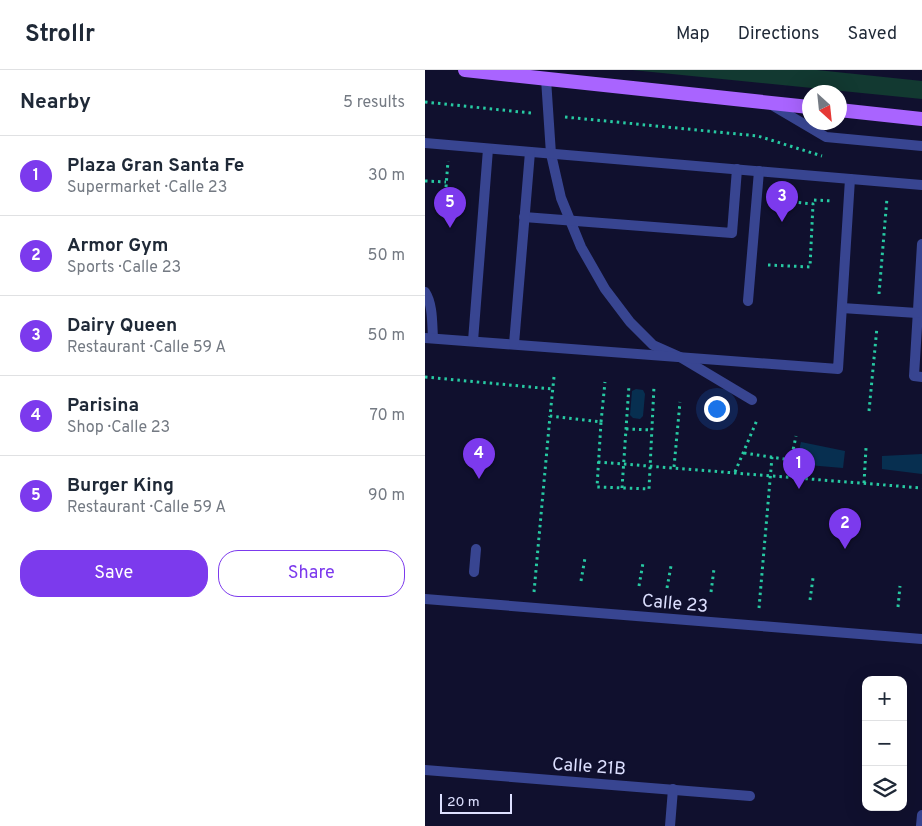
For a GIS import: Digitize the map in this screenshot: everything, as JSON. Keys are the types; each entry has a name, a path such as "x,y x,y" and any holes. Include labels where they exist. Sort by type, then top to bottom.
{"main road":[{"path":"465,70 802,106"},
{"path":"847,111 922,119"}],"street":[{"path":"545,79 551,154 561,198 581,246 605,289 630,322 653,345 681,357 752,400"},
{"path":"766,102 826,137 922,146"},
{"path":"425,143 922,185"},
{"path":"473,341 488,148"},
{"path":"514,344 530,152"},
{"path":"524,217 731,233 737,169"},
{"path":"748,301 759,171"},
{"path":"425,292 431,312 429,338 838,369 850,179"},
{"path":"922,244 914,376 922,377"},
{"path":"842,308 917,313"},
{"path":"474,572 476,549"},
{"name":"Calle 23","path":"425,600 922,639"},
{"name":"Calle 21B","path":"425,770 749,796"},
{"path":"670,826 673,789"},
{"path":"921,826 922,815"}],"path":[{"path":"425,102 524,113"},
{"path":"594,119 758,136 829,156"},
{"path":"425,181 446,185 448,158"},
{"path":"759,264 810,267 813,204 764,200"},
{"path":"425,377 552,389"},
{"path":"533,608 554,377"},
{"path":"605,382 597,487 649,489 654,386"},
{"path":"622,488 629,385"},
{"path":"674,467 680,402"},
{"path":"550,416 601,422"},
{"path":"735,472 757,420"},
{"path":"626,429 652,430"},
{"path":"744,453 791,460 796,436"},
{"path":"864,483 866,448"},
{"path":"761,596 772,457"},
{"path":"598,462 922,488"},
{"path":"581,581 585,558"},
{"path":"639,586 643,563"},
{"path":"667,588 671,566"},
{"path":"711,592 714,569"},
{"path":"810,600 813,578"},
{"path":"898,606 899,586"}],"green space":[{"path":"632,70 817,70 922,81 922,99 847,92 847,85 802,85 802,87"}],"water":[{"path":"636,389 643,390 645,394 643,416 640,419 633,418 630,415 632,391"},
{"path":"801,442 845,451 843,468 796,464"},
{"path":"922,454 922,474 882,469 882,456"}],"place":[{"name":"Dairy Queen","path":"782,222"},
{"name":"Burger King","path":"450,228"},
{"name":"Parisina","path":"479,479"},
{"name":"Plaza Gran Santa Fe","path":"799,489"},
{"name":"Armor Gym","path":"845,549"}]}
